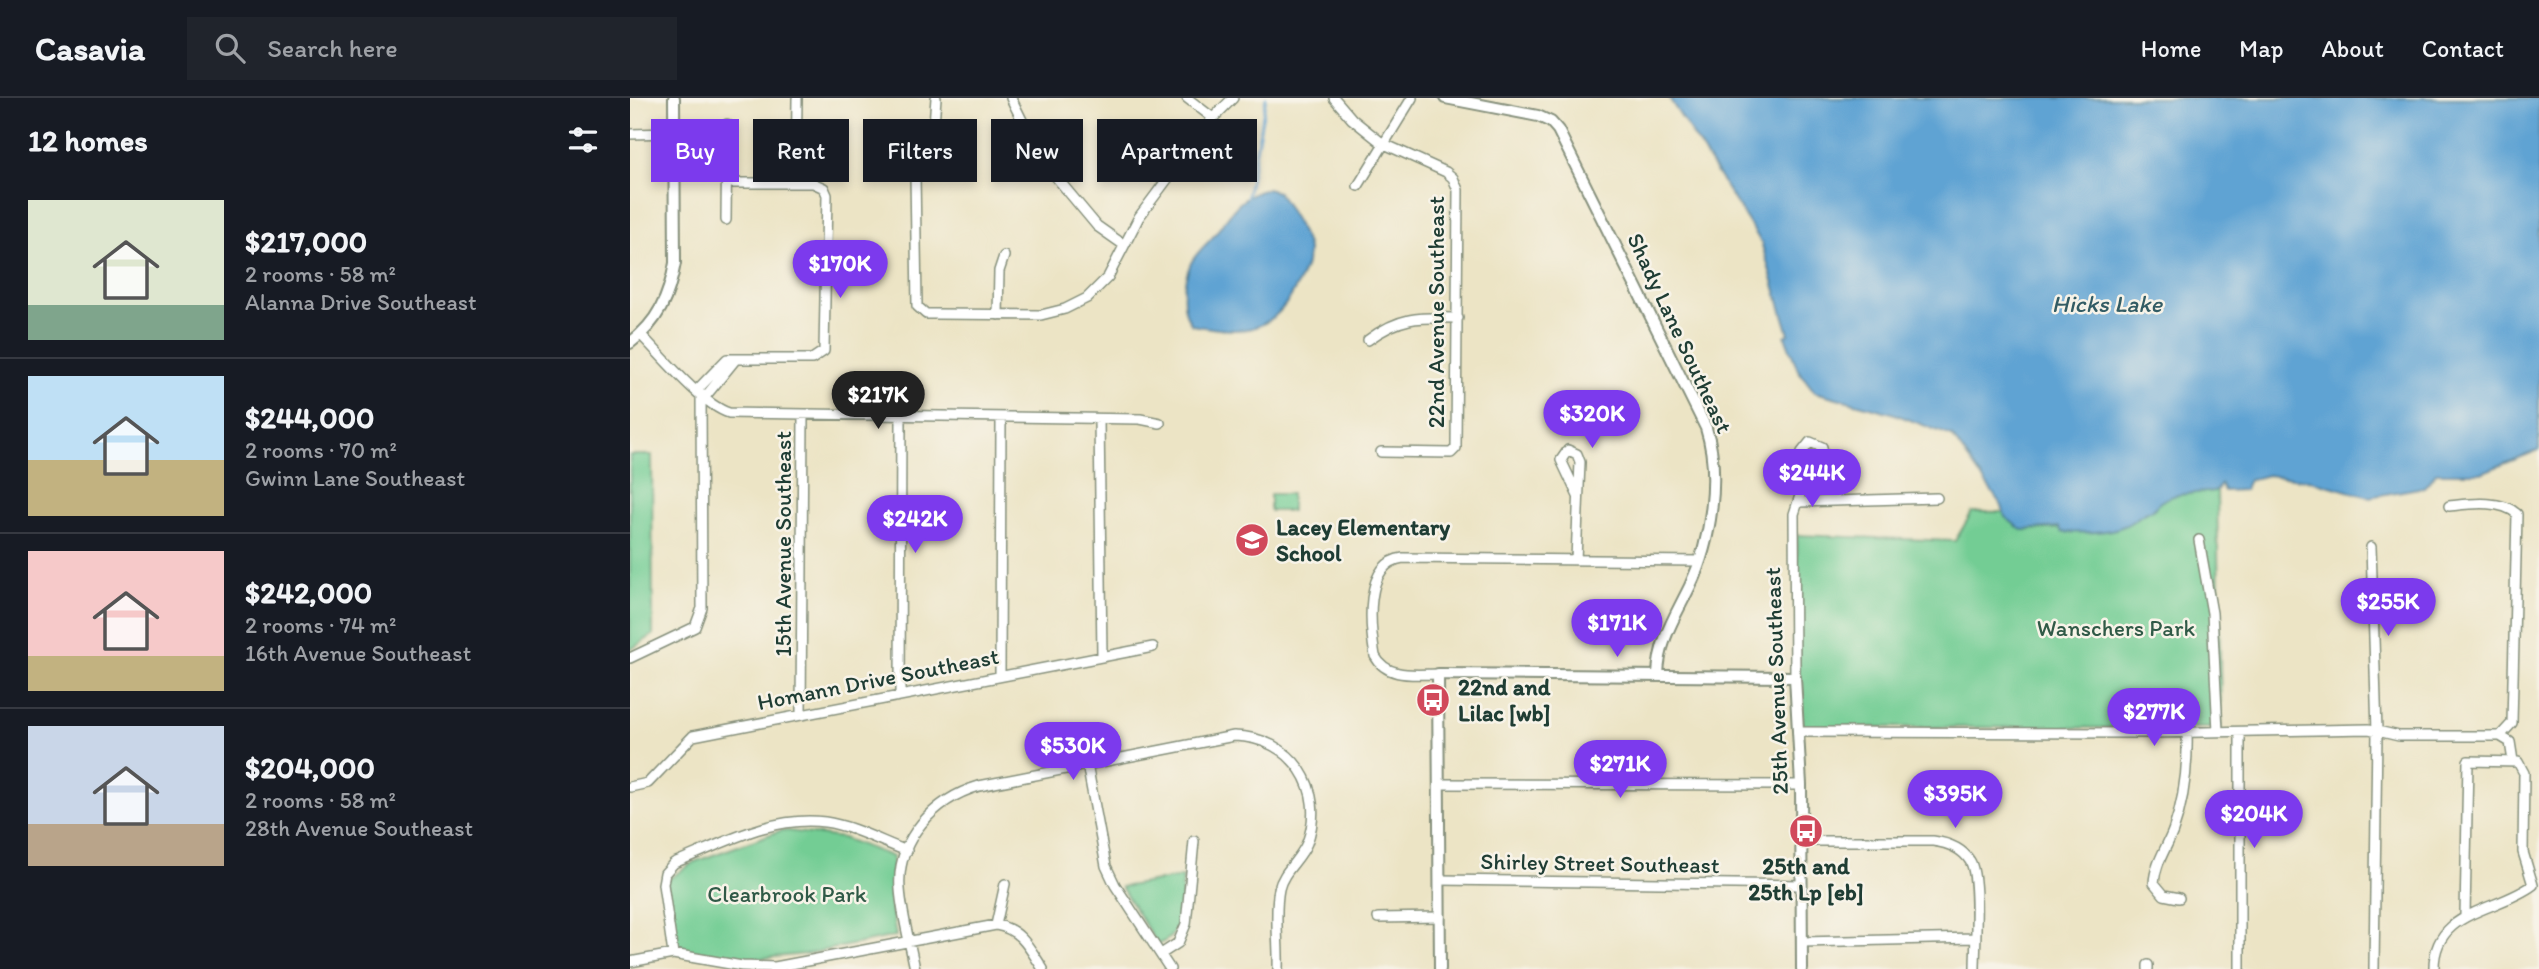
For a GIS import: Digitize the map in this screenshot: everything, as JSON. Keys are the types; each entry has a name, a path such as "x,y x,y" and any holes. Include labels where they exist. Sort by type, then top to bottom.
{"street":[{"path":"673,119 674,98"},
{"path":"796,183 797,98"},
{"path":"936,98 934,124 915,174 915,299 926,314 1041,316 1077,304 1098,289 1139,217 1213,118 1233,98"},
{"path":"1011,98 1041,159 1097,226 1124,245"},
{"path":"1187,98 1213,118"},
{"path":"1334,98 1352,119 1382,143"},
{"path":"1358,186 1412,98"},
{"name":"Shady Lane Southeast","path":"1445,98 1538,116 1551,122 1558,130 1707,432 1712,459 1706,534 1699,561 1667,627 1659,654 1658,675"},
{"path":"630,134 651,134"},
{"name":"22nd Avenue Southeast","path":"1381,452 1451,453 1456,448 1458,318 1458,190 1453,178 1382,143"},
{"path":"630,343 656,320 665,301 675,263 674,182"},
{"path":"630,659 686,632 699,621 702,608 701,393 736,359 812,359 824,351 827,195 820,185 726,183 726,220"},
{"path":"998,315 999,271 1004,256"},
{"path":"1368,340 1383,329 1408,319 1458,318"},
{"path":"641,335 720,410 729,413 1100,419 1160,423"},
{"name":"15th Avenue Southeast","path":"801,714 803,416"},
{"path":"900,695 901,416"},
{"path":"1000,675 1001,418"},
{"path":"1100,419 1102,656"},
{"name":"25th Avenue Southeast","path":"1802,969 1801,785 1792,565 1794,514 1805,477"},
{"path":"1576,560 1578,496"},
{"path":"1799,502 1937,498"},
{"path":"2449,506 2475,503 2510,508 2517,514 2512,723 2500,736"},
{"path":"2199,540 2212,613 2218,731"},
{"path":"2371,547 2377,731 2374,969"},
{"path":"1699,561 1395,559 1382,568 1375,582 1373,647 1380,665 1389,671 1406,674 1795,677"},
{"name":"Homann Drive Southeast","path":"630,787 648,783 693,736 1153,647"},
{"path":"1438,674 1440,969"},
{"path":"1798,733 2377,731 2399,736 2500,736 2510,742 2513,761"},
{"path":"2179,898 2164,895 2154,883 2187,785 2187,732"},
{"path":"2239,969 2240,732"},
{"path":"915,969 900,887 906,851 923,820 961,791 1222,737 1249,736 1276,746 1298,765 1305,776 1313,806 1313,820 1306,846 1279,888 1278,969"},
{"path":"2434,969 2438,942 2465,915 2530,887 2534,881 2523,852 2524,769 2513,761 2468,761 2465,915"},
{"path":"1087,764 1107,866 1115,886 1170,969"},
{"path":"1439,784 1801,785"},
{"path":"673,954 663,884 665,873 674,863 777,823 803,821 827,822 852,829 906,851"},
{"path":"1161,954 1178,943 1186,924 1194,841"},
{"path":"1801,841 1948,843 1971,862 1975,881 1975,969"},
{"name":"Shirley Street Southeast","path":"1440,880 1802,885"},
{"path":"996,925 1005,884"},
{"path":"1378,918 1440,917"},
{"path":"630,962 673,954 742,966 775,967 996,925 1011,928 1019,935 1043,969"},
{"path":"1801,942 1975,938"}],"green space":[{"path":"630,455 652,455 653,635 630,650"},
{"name":"Wanschers Park","path":"2217,490 2221,728 1799,727 1797,535 1955,541 1972,512 2004,512 2005,517 2022,530 2124,526 2140,513 2153,510 2159,503 2173,496"},
{"path":"1270,494 1291,494 1291,511 1270,511"},
{"name":"Clearbrook Park","path":"782,830 843,838 893,857 890,900 896,936 806,954 753,959 677,950 666,881 694,862"},
{"path":"1183,877 1177,926 1173,934 1157,944 1121,887"}],"water":[{"name":"Hicks Lake","path":"1669,98 2539,98 2539,450 2481,473 2436,473 2424,487 2369,497 2309,480 2267,475 2249,480 2244,490 2224,491 2221,484 2217,490 2209,492 2173,496 2128,524 2110,530 2062,532 2059,527 2022,530 2005,517 2002,506 1952,436 1892,413 1815,392 1798,370 1785,336 1789,334 1761,242"},
{"path":"1267,189 1278,192 1307,244 1305,266 1294,291 1274,317 1251,328 1224,330 1192,325 1184,303 1186,278 1191,263 1237,205 1250,195"}],"waterway":[{"path":"1247,197 1266,98"}],"place":[{"name":"Lacey Elementary School","path":"1252,540"},
{"name":"22nd and Lilac [wb]","path":"1433,700"},
{"name":"25th and 25th Lp [eb]","path":"1806,831"}]}
